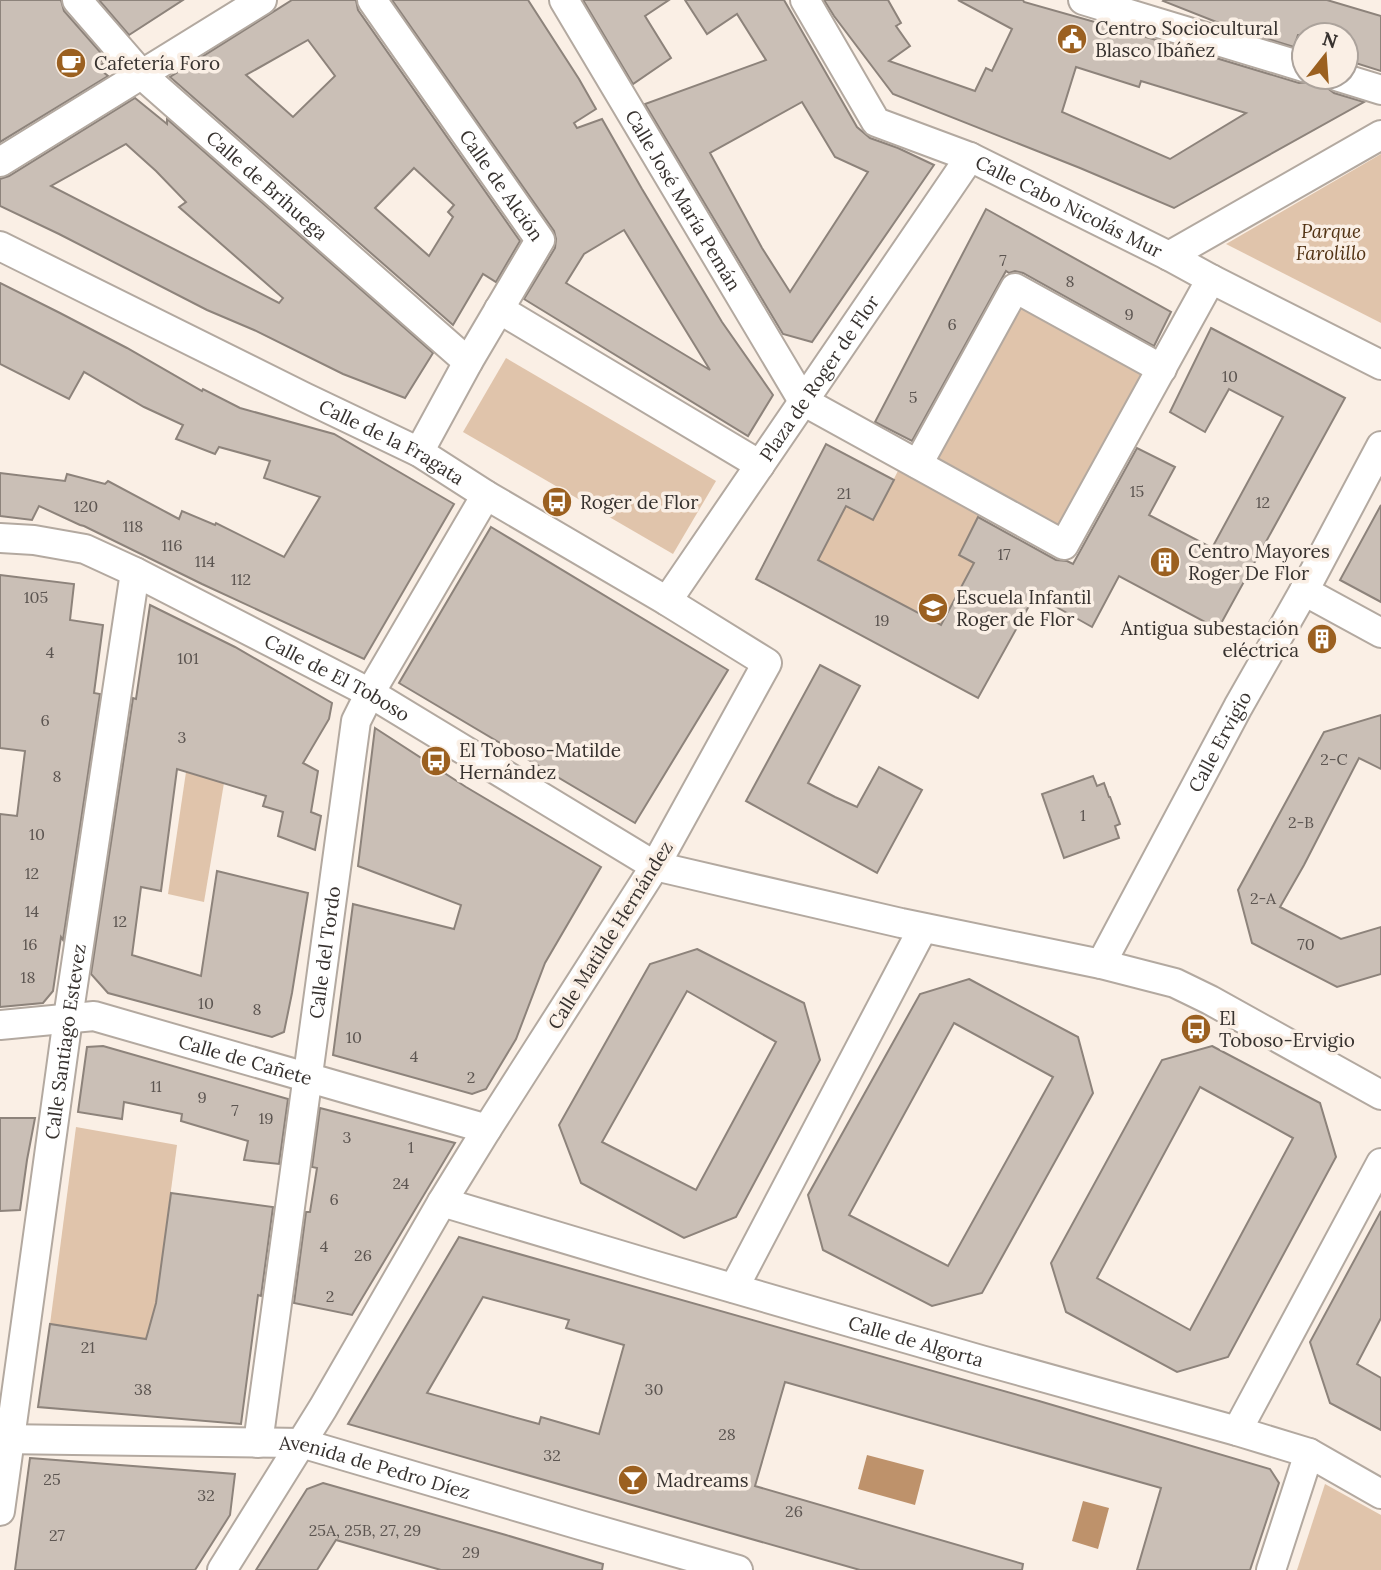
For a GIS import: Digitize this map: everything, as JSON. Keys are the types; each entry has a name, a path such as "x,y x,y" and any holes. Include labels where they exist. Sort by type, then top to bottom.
{"street":[{"name":"Calle de Brihuega","path":"77,0 142,75 468,362"},
{"path":"0,163 262,0"},
{"name":"Calle de Alción","path":"372,0 540,240 419,452"},
{"name":"Calle José María Pemán","path":"564,0 803,401"},
{"name":"Calle Cabo Nicolás Mur","path":"805,0 876,122 970,157 1381,365"},
{"path":"1083,0 1133,7 1290,62"},
{"path":"1360,84 1381,90"},
{"path":"1169,256 1381,135"},
{"name":"Plaza de Roger de Flor","path":"667,601 970,157"},
{"name":"Calle de la Fragata","path":"0,246 419,452 767,663"},
{"path":"803,401 1064,545 1211,279"},
{"path":"918,464 1015,288 1162,369"},
{"path":"499,309 760,465"},
{"name":"Calle Ervigio","path":"1101,964 1381,446"},
{"name":"Calle del Tordo","path":"258,1443 356,721 486,495"},
{"name":"Calle de El Toboso","path":"0,538 34,540 85,549 135,572 370,693 655,866 923,928 1101,964"},
{"name":"Calle Santiago Estevez","path":"0,1511 5,1438 135,572"},
{"path":"1304,591 1381,633"},
{"name":"Calle Matilde Hernández","path":"222,1570 323,1408 487,1129 655,866 767,663"},
{"path":"734,1288 923,928"},
{"path":"1101,964 1175,982 1381,1095"},
{"name":"Calle de Cañete","path":"0,1025 94,1016 487,1129"},
{"path":"1237,1431 1381,1163"},
{"name":"Calle de Algorta","path":"443,1202 1308,1453 1381,1494"},
{"name":"Avenida de Pedro Díez","path":"5,1438 301,1443 738,1570"},
{"path":"1271,1570 1308,1453"}],"green space":[{"name":"Parque Farolillo","path":"1381,154 1381,323 1226,244"},
{"path":"1015,288 1162,369 1064,545 985,501 959,555 974,563 941,625 817,561 846,505 873,520 905,457"},
{"path":"506,358 716,481 673,554 463,432"},
{"path":"186,772 224,783 204,902 168,894"},
{"path":"76,1127 177,1145 156,1303 146,1339 50,1324"},
{"path":"1325,1484 1381,1515 1381,1570 1297,1570"}],"shaded area":[{"path":"867,1455 924,1470 915,1505 858,1489"},
{"path":"1083,1501 1109,1508 1098,1549 1072,1541"}],"building":[{"path":"0,0 61,0 64,11 101,53 98,56 104,63 97,67 108,76 0,142"},
{"path":"99,0 183,0 129,35"},
{"path":"292,0 356,0 358,10 520,241 496,282 483,274 453,325 170,77","holes":["308,40 335,76 293,117 246,75","414,168 454,205 448,212 453,217 429,256 375,208"]},
{"path":"392,0 528,0 596,109 574,123 577,128 602,119 722,322 773,395 748,436 524,299 555,248 554,231","holes":["624,230 710,370 566,283 584,254"]},
{"path":"583,0 669,0 645,16 671,58 633,84"},
{"path":"685,0 784,0 857,127 870,138 934,165 812,342 783,334 645,104 766,60 737,14 707,34","holes":["802,102 835,157 868,172 790,292 762,248 710,153"]},
{"path":"824,0 888,0 901,23 896,26 910,46 889,61 975,91 986,68 992,71 1012,29 958,0 1023,0 1290,80 1290,91 1331,91 1364,102 1174,208 893,94","holes":["1076,67 1139,87 1141,81 1246,113 1170,159 1062,112"]},
{"path":"1327,0 1381,16 1381,71 1360,64 1360,21 1290,21 1290,46 1224,25 1163,1"},
{"path":"135,98 167,124 167,119 433,353 405,398 343,374 207,310 0,206 0,179","holes":["126,144 186,202 179,207 283,298 279,303 51,186"]},
{"path":"986,209 1171,312 1154,346 1023,273 1006,271 912,441 875,422"},
{"path":"0,283 127,348 202,391 203,389 240,408 334,434 454,504 364,659 39,506 32,520 0,516 0,473 65,481 67,474 105,484 108,481 179,519 182,511 215,525 216,523 284,557 320,497 264,478 270,461 219,447 215,454 176,439 183,425 144,407 84,372 69,399 0,364"},
{"path":"1211,328 1345,398 1218,629 1119,576 1092,627 1035,595 978,698 756,579 826,444 894,480 873,520 846,506 818,560 941,625 974,563 959,555 978,517 1056,560 1073,564 1137,448 1175,467 1149,515 1212,548 1283,417 1229,389 1205,432 1170,412"},
{"path":"1381,505 1381,602 1340,580"},
{"path":"491,527 728,670 635,823 399,683"},
{"path":"0,575 74,584 70,620 103,625 94,693 100,694 53,991 43,1003 0,1007 0,814 17,816 25,751 0,748"},
{"path":"150,605 235,647 332,703 329,719 303,763 318,771 311,812 321,816 315,850 278,836 283,812 263,806 266,796 177,769 161,891 141,887 132,955 201,976 217,871 308,893 284,1032 272,1037 108,993 91,974 133,698 136,699"},
{"path":"820,665 860,686 808,783 857,807 879,767 922,790 877,873 746,801"},
{"path":"1381,715 1381,769 1359,758 1280,907 1341,939 1381,927 1381,974 1337,987 1252,943 1238,890 1324,732"},
{"path":"375,728 466,787 601,867 545,963 516,1039 486,1089 472,1094 333,1055 353,904 454,929 461,905 358,866"},
{"path":"1093,776 1097,786 1104,783 1110,797 1120,824 1115,826 1119,838 1064,858 1042,794"},
{"path":"697,949 804,1003 820,1060 736,1217 684,1238 581,1183 559,1125 650,964","holes":["687,991 776,1042 696,1190 602,1142"]},
{"path":"969,979 1078,1037 1093,1093 982,1293 932,1306 823,1250 808,1195 920,994","holes":["954,1023 1053,1077 948,1266 849,1215"]},
{"path":"103,1046 288,1099 279,1164 244,1160 248,1141 181,1121 182,1114 124,1102 122,1119 78,1112 87,1047"},
{"path":"1212,1046 1320,1103 1336,1157 1228,1357 1177,1372 1066,1312 1051,1263 1162,1060","holes":["1200,1087 1293,1138 1190,1330 1097,1278"]},
{"path":"320,1108 455,1143 352,1315 294,1303 306,1212 310,1212 317,1168 312,1167"},
{"path":"0,1118 35,1118 20,1210 0,1211"},
{"path":"171,1193 273,1207 241,1424 38,1407 50,1324 146,1339 156,1303"},
{"path":"1381,1211 1381,1318 1357,1364 1381,1378 1381,1430 1330,1403 1310,1342"},
{"path":"459,1237 1270,1469 1279,1483 1250,1570 1137,1570 1161,1488 785,1382 755,1486 1023,1564 1022,1570 860,1570 348,1424","holes":["483,1297 569,1320 566,1328 624,1345 599,1434 541,1417 539,1424 427,1393"]},
{"path":"30,1458 235,1474 230,1515 195,1570 15,1570"},
{"path":"323,1483 603,1564 602,1570 441,1570 336,1540 317,1570 256,1570 307,1489"}],"place":[{"name":"Centro Sociocultural Blasco Ibáñez","path":"1072,39"},
{"name":"Cafetería Foro","path":"71,63"},
{"name":"Roger de Flor","path":"557,502"},
{"name":"Centro Mayores Roger De Flor","path":"1165,562"},
{"name":"Escuela Infantil Roger de Flor","path":"933,608"},
{"name":"Antigua subestación eléctrica","path":"1322,639"},
{"name":"El Toboso-Matilde Hernández","path":"436,761"},
{"name":"El Toboso-Ervigio","path":"1196,1029"},
{"name":"Madreams","path":"633,1480"}]}
